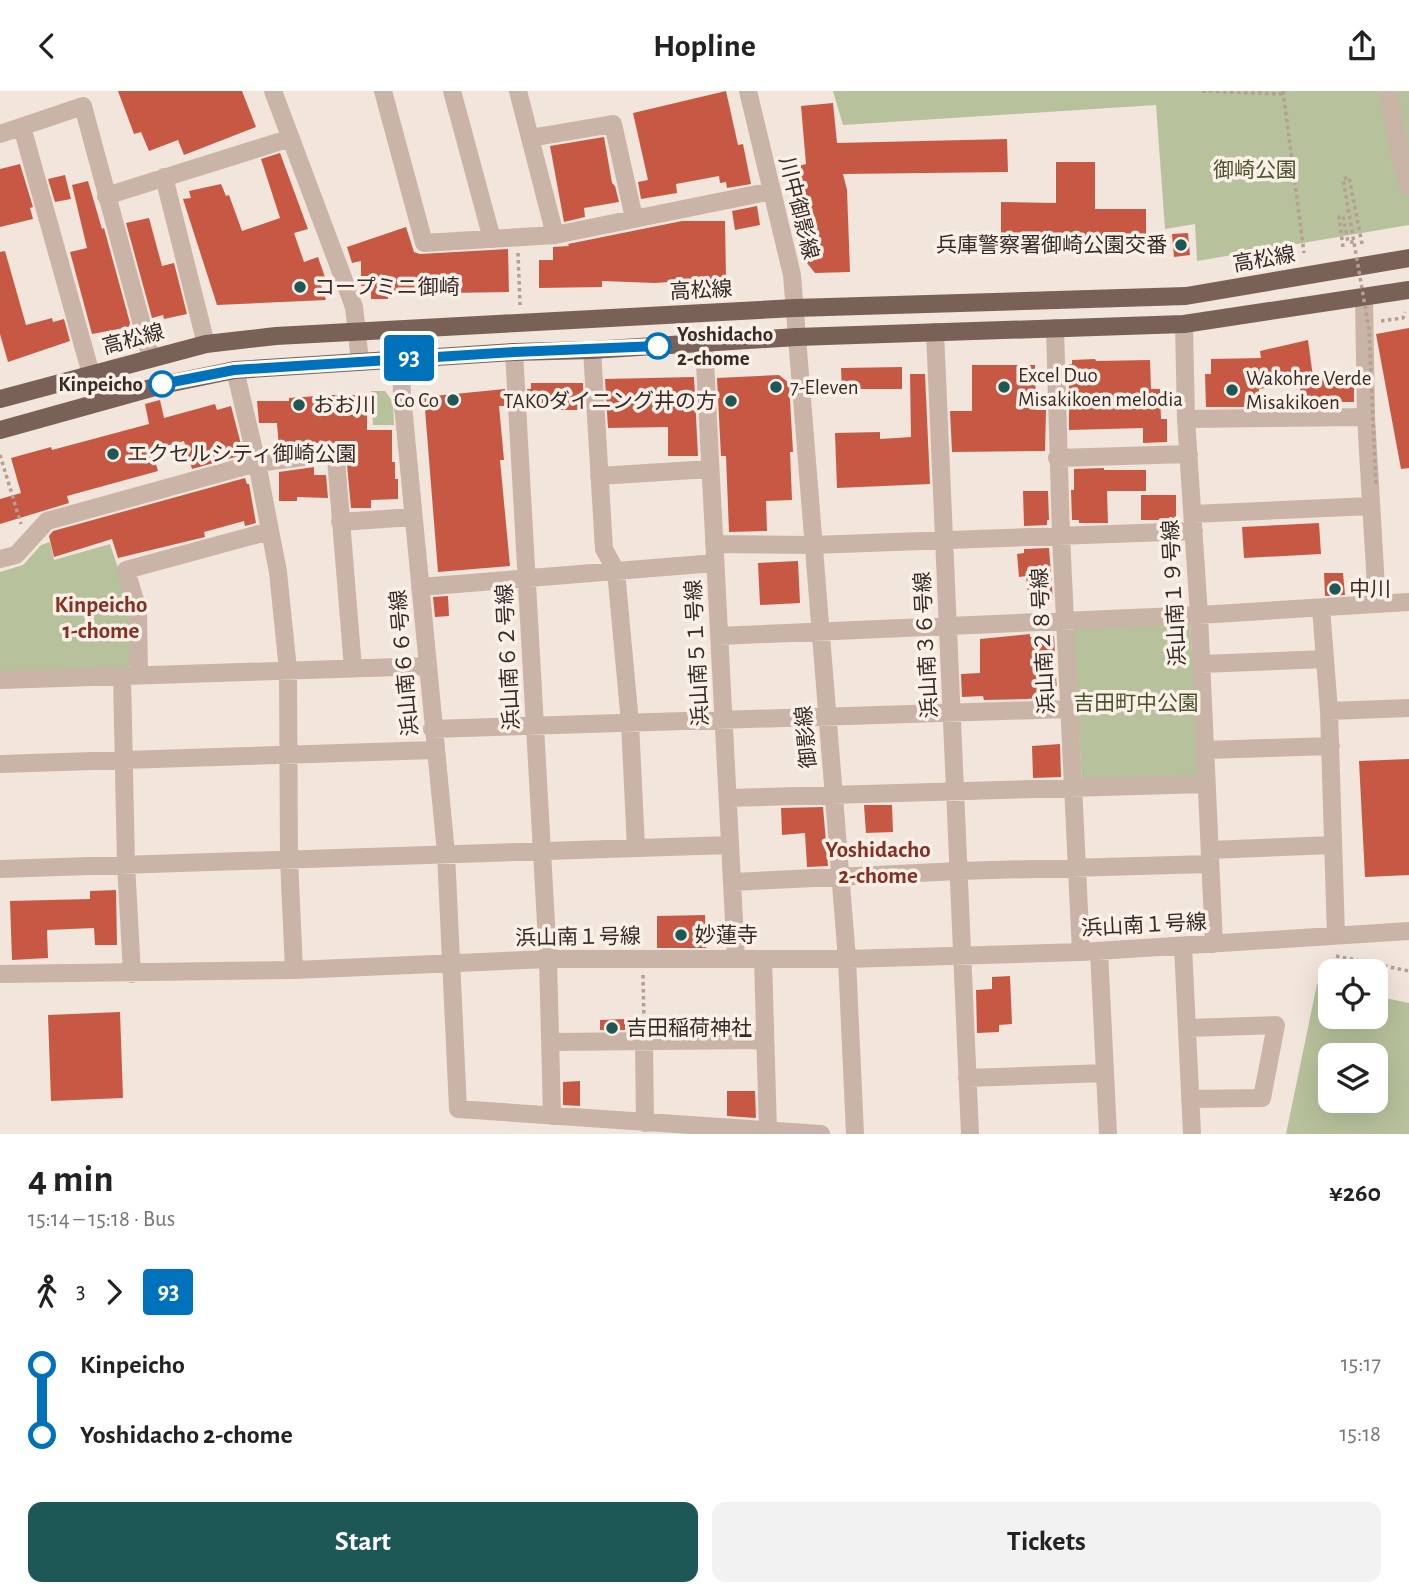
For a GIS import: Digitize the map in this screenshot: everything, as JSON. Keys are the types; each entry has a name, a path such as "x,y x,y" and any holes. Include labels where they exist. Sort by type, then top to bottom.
{"main road":[{"name":"高松線","path":"0,399 206,344 356,331 795,308 1186,296 1409,258"},
{"path":"0,430 162,384 234,370 797,337 1184,324 1409,290"}],"street":[{"path":"273,91 354,307 360,361"},
{"path":"383,91 424,243 555,235 772,191"},
{"path":"452,91 492,239"},
{"path":"518,91 555,235"},
{"name":"川中御影線","path":"748,91 792,275 797,337"},
{"path":"1388,91 1409,187"},
{"path":"0,134 22,127 81,99 152,358"},
{"path":"530,138 613,124 634,219"},
{"path":"22,127 91,374"},
{"path":"106,196 291,138"},
{"path":"164,177 206,344"},
{"path":"1364,297 1366,417 1377,604"},
{"name":"浜山南１９号線","path":"1184,324 1186,419 1199,615 1214,944"},
{"name":"浜山南２８号線","path":"1055,328 1061,536 1077,868 1105,1073 1108,1134"},
{"name":"浜山南３６号線","path":"934,332 970,1134"},
{"name":"御影線","path":"797,337 847,959 855,1134"},
{"name":"浜山南５１号線","path":"704,344 736,959"},
{"path":"592,350 604,549 616,571 630,723 635,847"},
{"name":"浜山南６２号線","path":"514,352 548,959 552,1116"},
{"name":"浜山南６６号線","path":"401,359 432,729 446,853 458,1109 552,1116"},
{"path":"234,370 257,463 278,572 288,670 289,859 294,969"},
{"path":"1186,419 1366,417"},
{"path":"0,559 16,555 47,521 257,463 327,454 336,459 353,668"},
{"path":"1058,458 1189,454"},
{"path":"599,476 710,469"},
{"path":"714,544 813,545 1061,536 1371,506"},
{"path":"340,522 413,517"},
{"path":"132,974 124,760 138,610 125,570 270,531"},
{"path":"420,587 715,563"},
{"path":"719,636 1199,615 1409,602"},
{"path":"1321,608 1331,746 1336,935"},
{"path":"1201,664 1325,659"},
{"path":"0,680 428,666"},
{"path":"1329,711 1409,708"},
{"path":"432,729 1069,709"},
{"path":"1205,750 1331,746"},
{"path":"0,764 435,750"},
{"path":"728,798 1207,784"},
{"path":"0,869 730,845"},
{"path":"732,882 1077,868 1333,845"},
{"name":"浜山南１号線","path":"0,974 132,974 548,959 847,959 962,956 1090,952 1409,931"},
{"path":"1184,946 1192,1134"},
{"path":"763,959 768,1132"},
{"path":"1187,1028 1276,1025 1262,1098 1190,1099"},
{"path":"550,1042 765,1040"},
{"path":"644,1041 645,1123"},
{"path":"967,1078 1105,1073"},
{"path":"552,1116 821,1134"}],"path":[{"path":"1202,91 1283,93 1304,253"},
{"path":"1362,244 1349,177 1343,179 1368,323 1376,487"},
{"path":"1343,247 1339,216 1343,216 1348,242 1354,242"},
{"path":"517,237 520,322"},
{"path":"1368,323 1404,315"},
{"path":"0,455 27,543"},
{"path":"1069,709 1203,705"},
{"path":"1331,955 1409,971"},
{"path":"643,959 644,1041"}],"green space":[{"name":"御崎公園","path":"833,91 1409,91 1409,225 1197,261 1195,224 1165,229 1156,105 843,125"},
{"path":"371,391 385,391 393,402 394,425 373,425"},
{"path":"50,542 54,560 110,544 132,610 134,661 127,669 0,672 0,572 23,565 41,545"},
{"name":"吉田町中公園","path":"1190,621 1200,784 1082,783 1073,628"},
{"path":"1317,984 1318,1029 1388,1029 1388,999 1409,1003 1409,1134 1286,1134"}],"building":[{"path":"118,91 242,91 256,127 184,155 178,140 149,151 141,132 134,134"},
{"path":"726,91 738,145 743,144 751,184 727,188 726,182 720,183 719,176 676,184 677,193 641,199 638,182 648,180 633,113"},
{"path":"833,103 837,143 1007,139 1008,172 843,174 847,190 850,272 815,273 807,263 784,170 806,164 801,106"},
{"path":"604,137 612,183 619,202 584,208 585,217 564,222 550,146"},
{"path":"280,153 308,229 294,233 304,262 318,257 327,283 321,285 326,300 217,305 183,199 191,198 189,191 221,184 226,196 229,195 242,231 280,218 261,159"},
{"path":"1056,162 1095,162 1095,209 1146,209 1146,243 1056,243 1056,239 1001,239 1001,202 1056,203"},
{"path":"20,164 33,207 30,208 33,219 0,227 0,169"},
{"path":"65,175 71,199 55,202 48,179"},
{"path":"88,181 130,323 129,327 92,334 70,252 87,248 72,185"},
{"path":"757,206 760,225 735,230 732,211"},
{"path":"149,218 162,266 174,263 187,314 164,319 163,315 152,318 126,223"},
{"path":"682,221 725,221 726,278 655,283 602,281 602,287 539,288 539,260 553,260 553,247 569,246 568,244"},
{"path":"406,227 414,252 420,254 508,249 509,292 388,294 388,299 371,299 371,286 361,286 361,261 352,263 347,247"},
{"name":"兵庫警察署御崎公園交番","path":"1188,233 1190,255 1174,257 1172,234"},
{"path":"5,251 26,325 52,318 53,322 64,319 70,341 8,362 0,334 0,252"},
{"path":"1409,328 1409,468 1401,469 1376,334"},
{"path":"1308,340 1313,377 1354,377 1354,402 1301,402 1300,383 1259,389 1259,407 1206,407 1205,374 1211,374 1211,359 1261,358 1260,351"},
{"path":"1072,360 1150,360 1151,389 1160,389 1161,419 1167,419 1167,442 1143,443 1143,428 1069,430 1069,364 1072,364"},
{"name":"Excel Duo Misakikoen melodia","path":"972,365 1035,365 1036,410 1046,410 1045,451 952,452 950,411 972,411"},
{"path":"902,367 902,389 842,389 841,368"},
{"path":"910,374 925,374 930,484 837,488 835,433 880,432 880,439 911,437"},
{"path":"779,375 789,383 793,452 790,452 792,500 766,501 767,531 729,532 726,456 721,456 717,378"},
{"path":"694,377 698,456 668,456 668,427 608,428 605,379"},
{"path":"531,383 583,383 584,410 561,410 561,406 528,406 527,389 531,389"},
{"path":"505,389 506,406 499,406 504,460 500,460 510,566 438,572 424,397"},
{"path":"367,395 367,430 392,430 392,462 395,462 395,479 398,479 398,499 371,500 371,508 351,508 345,443 314,443 279,449 277,423 259,423 257,401 289,401 289,398"},
{"path":"160,400 164,418 215,404 217,410 231,406 243,452 238,453 239,456 192,469 184,441 152,450 158,471 67,496 69,503 0,524 0,499 21,493 11,458 149,424 145,404"},
{"path":"314,467 314,475 326,475 328,498 297,497 297,501 279,501 279,472"},
{"path":"1074,469 1146,470 1146,491 1107,491 1108,523 1079,523 1079,520 1072,520 1071,490 1074,490"},
{"path":"245,478 249,484 256,523 245,526 244,521 204,532 205,537 118,558 112,539 54,557 49,536 53,531"},
{"path":"1023,491 1048,491 1047,525 1024,526"},
{"path":"1141,495 1176,495 1176,520 1141,520"},
{"path":"1319,523 1321,554 1244,558 1242,527"},
{"path":"1049,548 1053,600 1029,602 1026,576 1019,577 1017,554 1024,553 1024,549"},
{"path":"798,561 800,603 760,605 758,563"},
{"name":"中川","path":"1324,573 1343,573 1345,595 1325,596"},
{"path":"448,596 449,616 435,617 433,597"},
{"path":"1030,634 1030,637 1054,636 1057,694 1048,693 1048,697 1027,699 984,700 983,696 962,697 961,674 980,673 980,639"},
{"path":"1060,744 1061,777 1033,778 1032,746"},
{"path":"1409,759 1409,875 1365,877 1359,761"},
{"path":"864,805 892,805 893,832 866,833"},
{"path":"823,807 828,866 807,867 805,833 782,835 781,808"},
{"path":"116,890 117,945 95,945 94,928 47,930 48,958 12,960 10,901 90,899 90,891"},
{"name":"妙蓮寺","path":"705,915 706,948 657,948 657,916"},
{"path":"1010,976 1012,1024 999,1025 999,1032 977,1033 976,990 992,989 992,977"},
{"path":"120,1012 123,1098 51,1101 48,1015"},
{"path":"625,1019 625,1030 600,1030 600,1020"},
{"path":"580,1081 580,1106 563,1105 563,1082"},
{"path":"727,1091 755,1091 756,1118 727,1116"}],"bus line":[{"name":"93","path":"162,384 234,370 514,352 658,346"}],"place":[{"name":"兵庫警察署御崎公園交番","path":"1181,245"},
{"name":"コープミニ御崎","path":"300,287"},
{"name":"Yoshidacho 2-chome","path":"658,346"},
{"name":"Kinpeicho","path":"162,384"},
{"name":"7-Eleven","path":"776,387"},
{"name":"Excel Duo Misakikoen melodia","path":"1004,387"},
{"name":"Wakohre Verde Misakikoen","path":"1232,390"},
{"name":"Co Co","path":"453,400"},
{"name":"TAKOダイニング井の方","path":"731,401"},
{"name":"おお川","path":"299,405"},
{"name":"エクセルシティ御崎公園","path":"113,454"},
{"name":"中川","path":"1335,589"},
{"name":"妙蓮寺","path":"681,935"},
{"name":"吉田稲荷神社","path":"612,1028"}],"district":[{"name":"Kinpeicho 1-chome","path":"101,617"},
{"name":"Yoshidacho 2-chome","path":"878,862"}]}
